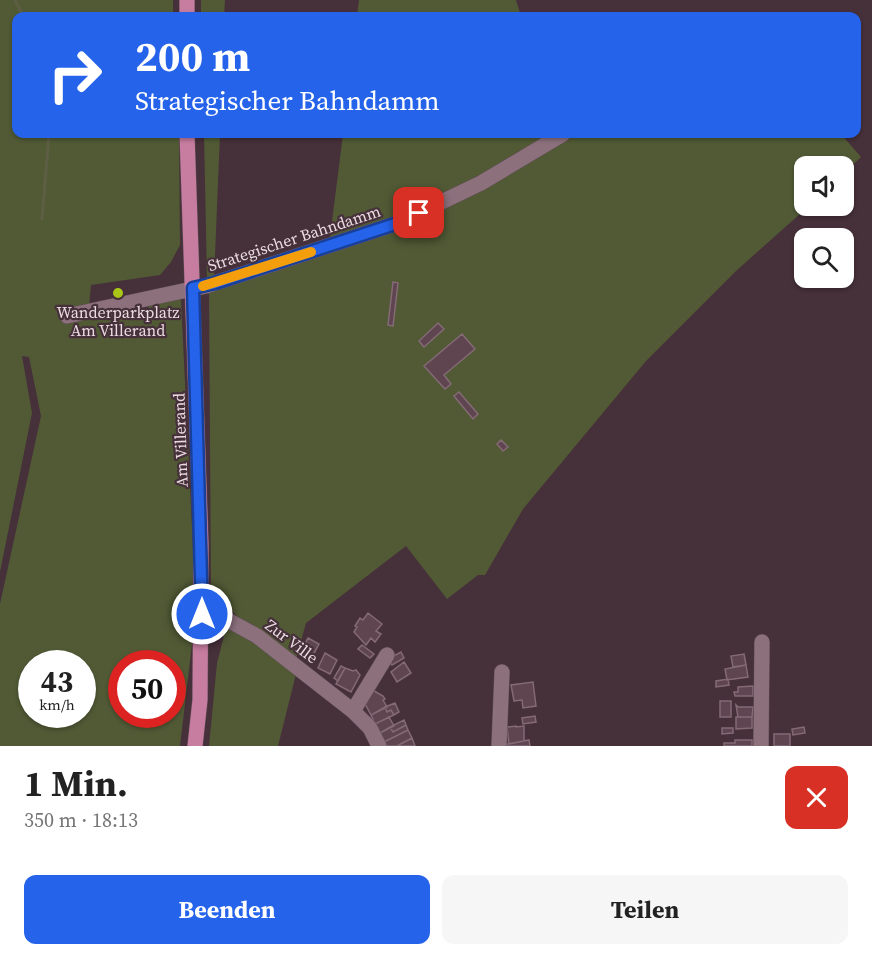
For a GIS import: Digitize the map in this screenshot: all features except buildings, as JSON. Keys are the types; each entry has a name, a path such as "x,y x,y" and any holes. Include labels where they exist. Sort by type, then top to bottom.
{"main road":[{"name":"Am Villerand","path":"187,138 202,614 200,700 195,746"}],"street":[{"name":"Strategischer Bahndamm","path":"67,316 215,283 398,223 481,183 556,138"},
{"name":"Zur Ville","path":"202,614 224,618 244,627 353,711 370,728 379,746"},
{"path":"760,746 762,642"},
{"path":"353,711 387,655"},
{"path":"500,746 502,672"}],"green space":[{"path":"0,0 173,0 173,12 12,12 12,138 179,138 180,245 171,262 160,275 91,285 88,318 148,308 153,300 172,296 181,300 196,610 186,695 186,650 108,650 108,728 182,728 180,746 0,746 0,604 41,416 29,357 22,356 32,413 0,572"},
{"path":"201,0 225,0 224,12 201,12"},
{"path":"359,0 516,0 520,12 358,12"},
{"path":"204,138 220,138 214,280 207,279"},
{"path":"342,138 844,138 861,157 854,164 854,156 794,156 794,216 798,216 736,271 646,361 523,509 485,575 478,575 447,599 406,546 306,623 296,659 238,617 211,590 209,293 328,253"},
{"path":"226,628 253,641 296,674 278,746 209,746 217,663"}],"waterway":[{"path":"15,0 21,12"},
{"path":"42,219 49,138"}],"slow traffic":[{"path":"203,286 311,252"}],"place":[{"name":"Wanderparkplatz Am Villerand","path":"118,293"}],"route":[{"path":"202,614 193,288 206,286 398,223 419,213"}]}
